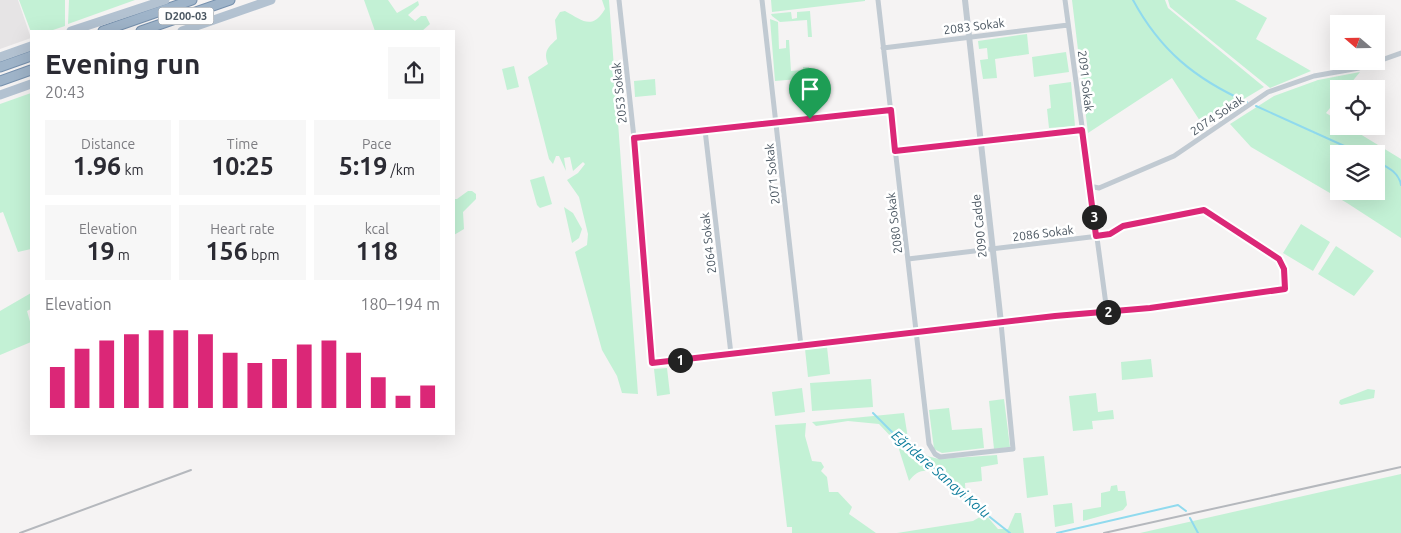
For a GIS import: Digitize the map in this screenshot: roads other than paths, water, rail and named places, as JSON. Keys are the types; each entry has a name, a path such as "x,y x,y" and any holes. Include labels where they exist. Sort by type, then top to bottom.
{"highway":[{"name":"D200-03","path":"106,30 192,0"},
{"name":"D200-03","path":"145,30 230,0"},
{"path":"0,67 30,56"},
{"path":"0,81 30,70"}],"main road":[{"path":"74,30 165,0"},
{"path":"185,30 271,0"},
{"path":"0,57 30,46"},
{"path":"0,95 30,84"}],"street":[{"name":"2053 Sokak","path":"619,0 634,138 652,363 731,354"},
{"name":"2071 Sokak","path":"762,0 801,346"},
{"name":"2080 Sokak","path":"878,0 929,444"},
{"name":"2090 Cadde","path":"929,444 935,454 940,457 1013,449 965,0"},
{"name":"2091 Sokak","path":"1065,0 1107,312"},
{"name":"2083 Sokak","path":"883,48 1068,24"},
{"name":"2074 Sokak","path":"1090,186 1099,188 1166,160 1268,92 1314,76 1359,68 1401,53"},
{"path":"634,138 891,110"},
{"name":"2064 Sokak","path":"705,130 731,354"},
{"path":"895,151 1082,130"},
{"name":"2086 Sokak","path":"908,259 1110,234 1123,226 1204,210 1279,259 1284,269 1285,289 1107,312"},
{"path":"731,354 1000,322 1107,312"}],"waterway":[{"path":"1133,0 1155,34 1181,61 1211,83 1247,102"},
{"path":"1256,106 1342,145"},
{"path":"1385,166 1395,173 1401,185"},
{"name":"Eğridere Sanayi Kolu","path":"873,413 902,442 926,460 957,491 1010,533"},
{"name":"Eğridere Sanayi Kolu","path":"1057,533 1178,505 1186,511"},
{"name":"Eğridere Sanayi Kolu","path":"1190,518 1198,533"}],"railway":[{"path":"1104,533 1401,467"},
{"path":"20,533 191,470"}]}
